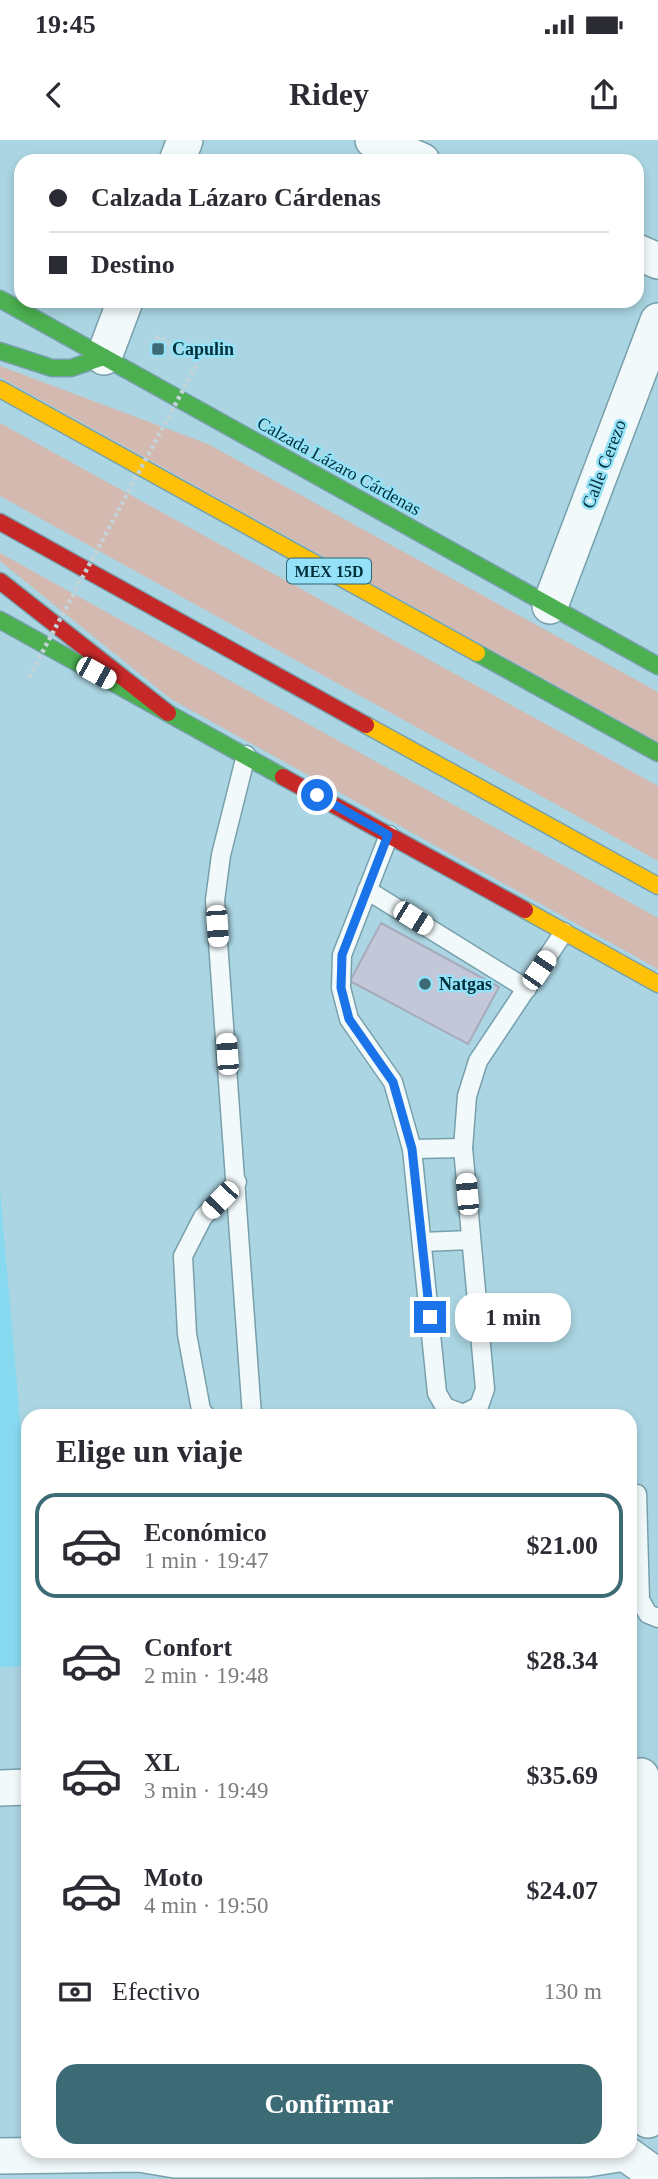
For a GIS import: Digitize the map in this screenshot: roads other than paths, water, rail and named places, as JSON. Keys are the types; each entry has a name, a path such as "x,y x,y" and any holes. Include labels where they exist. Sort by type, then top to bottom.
{"main road":[{"name":"Calzada Lázaro Cárdenas","path":"16,308 658,666"},
{"path":"0,351 52,368 71,368 103,357"},
{"name":"MEX 15D","path":"0,389 658,753"},
{"path":"0,523 658,886"},
{"path":"0,581 168,712"},
{"path":"0,620 658,984"}],"street":[{"path":"373,140 406,154"},
{"path":"103,357 122,308"},
{"name":"Calle Cerezo","path":"550,606 658,321"},
{"path":"637,1975 643,1776"},
{"path":"0,1788 21,1787"},
{"path":"637,2147 658,2177"},
{"path":"6,2164 132,2158 216,2158"},
{"path":"571,2158 589,2158"}],"lane":[{"path":"246,755 221,855 215,900 252,1409"},
{"path":"388,835 342,955 341,988 349,1019 393,1082 412,1149 438,1393 445,1407 450,1409"},
{"path":"367,890 527,989"},
{"path":"474,1409 480,1406 485,1389 463,1148 467,1096 478,1062 564,932"},
{"path":"412,1149 463,1148"},
{"path":"201,1409 187,1334 183,1256 203,1217 237,1182"},
{"path":"422,1242 471,1240"},
{"path":"637,1494 640,1600 648,1614 658,1618"}],"place":[{"name":"Capulin","path":"158,349"},
{"name":"Natgas","path":"425,984"}]}
